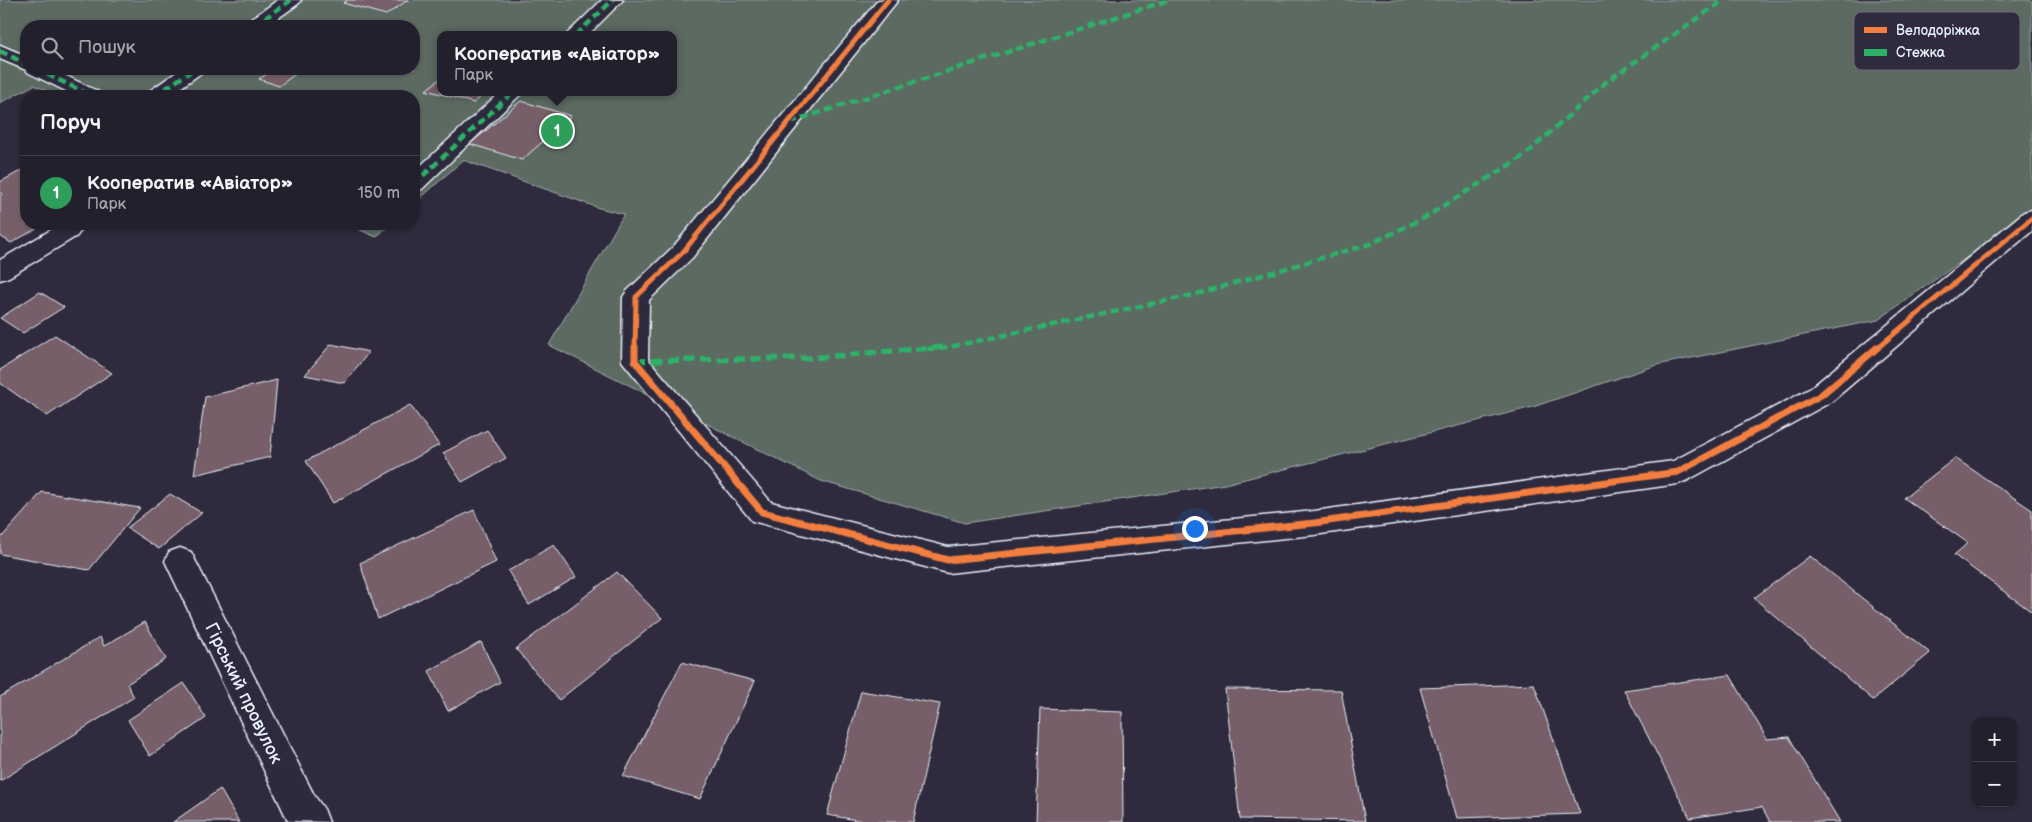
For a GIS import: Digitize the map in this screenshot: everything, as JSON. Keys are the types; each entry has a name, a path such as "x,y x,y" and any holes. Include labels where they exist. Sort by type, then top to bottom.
{"street":[{"path":"263,20 291,0"},
{"path":"580,31 613,0"},
{"path":"888,0 683,252 636,297 635,361 762,512 948,560 1314,523 1678,472 1821,396 2032,218"},
{"path":"0,51 20,61"},
{"path":"48,75 80,90"},
{"path":"164,90 185,75"},
{"path":"420,178 509,96"},
{"path":"0,270 69,230"},
{"name":"Гірський провулок","path":"180,561 301,808 311,822"}],"green space":[{"path":"0,0 2032,0 2032,211 1878,320 1657,365 1533,407 1225,484 965,523 821,481 549,345 624,214 599,208 463,160 420,199 420,90 45,90 34,85 25,90 20,90 20,92 0,103"},
{"path":"360,230 384,230 376,237"}],"building":[{"path":"348,0 408,0 386,15 343,3"},
{"path":"265,75 294,75 279,86 259,79"},
{"path":"437,81 437,93 426,90"},
{"path":"448,96 482,96 474,103"},
{"path":"521,101 571,116 522,160 470,144"},
{"path":"20,171 20,230 34,230 11,243 0,236 0,196 2,194 0,193 0,182"},
{"path":"40,292 64,307 23,333 0,318"},
{"path":"55,335 112,373 47,416 0,383 0,370"},
{"path":"331,344 369,352 344,383 305,375"},
{"path":"277,380 270,457 194,475 205,397"},
{"path":"410,405 439,445 333,503 306,461"},
{"path":"487,430 506,458 462,482 443,453"},
{"path":"1955,458 2032,510 2032,612 1954,555 1968,543 1904,498"},
{"path":"42,492 140,508 89,570 0,554 0,539"},
{"path":"170,494 202,513 159,549 127,528"},
{"path":"474,510 496,562 378,619 360,563"},
{"path":"554,545 576,577 529,605 508,571"},
{"path":"1810,556 1930,653 1873,700 1754,598"},
{"path":"617,572 662,618 559,700 516,649"},
{"path":"145,622 166,659 127,684 134,697 0,781 0,697 100,637 104,646"},
{"path":"481,642 500,682 448,711 429,671"},
{"path":"682,662 755,681 700,799 623,776"},
{"path":"1730,675 1767,739 1789,737 1840,822 1770,822 1762,807 1690,818 1624,690"},
{"path":"184,683 206,718 150,756 128,720"},
{"path":"1534,684 1580,814 1457,818 1420,688"},
{"path":"1225,689 1341,690 1365,821 1240,819"},
{"path":"861,691 940,704 913,822 869,822 827,815"},
{"path":"1040,709 1122,712 1123,822 1036,822"},
{"path":"220,789 239,822 173,822"}],"marked path":[{"path":"263,20 291,0"},
{"path":"580,31 613,0"},
{"path":"790,122 1169,0"},
{"path":"635,361 809,358 949,347 1193,295 1370,244 1424,218 1524,156 1606,82 1724,0"},
{"path":"0,51 20,61"},
{"path":"48,75 80,90"},
{"path":"164,90 185,75"},
{"path":"420,178 509,96"}],"cycle path":[{"path":"888,0 683,252 636,297 635,361 762,512 948,560 1314,523 1678,472 1821,395 2032,218"}],"place":[{"name":"Кооператив «Авіатор»","path":"557,131"}]}
